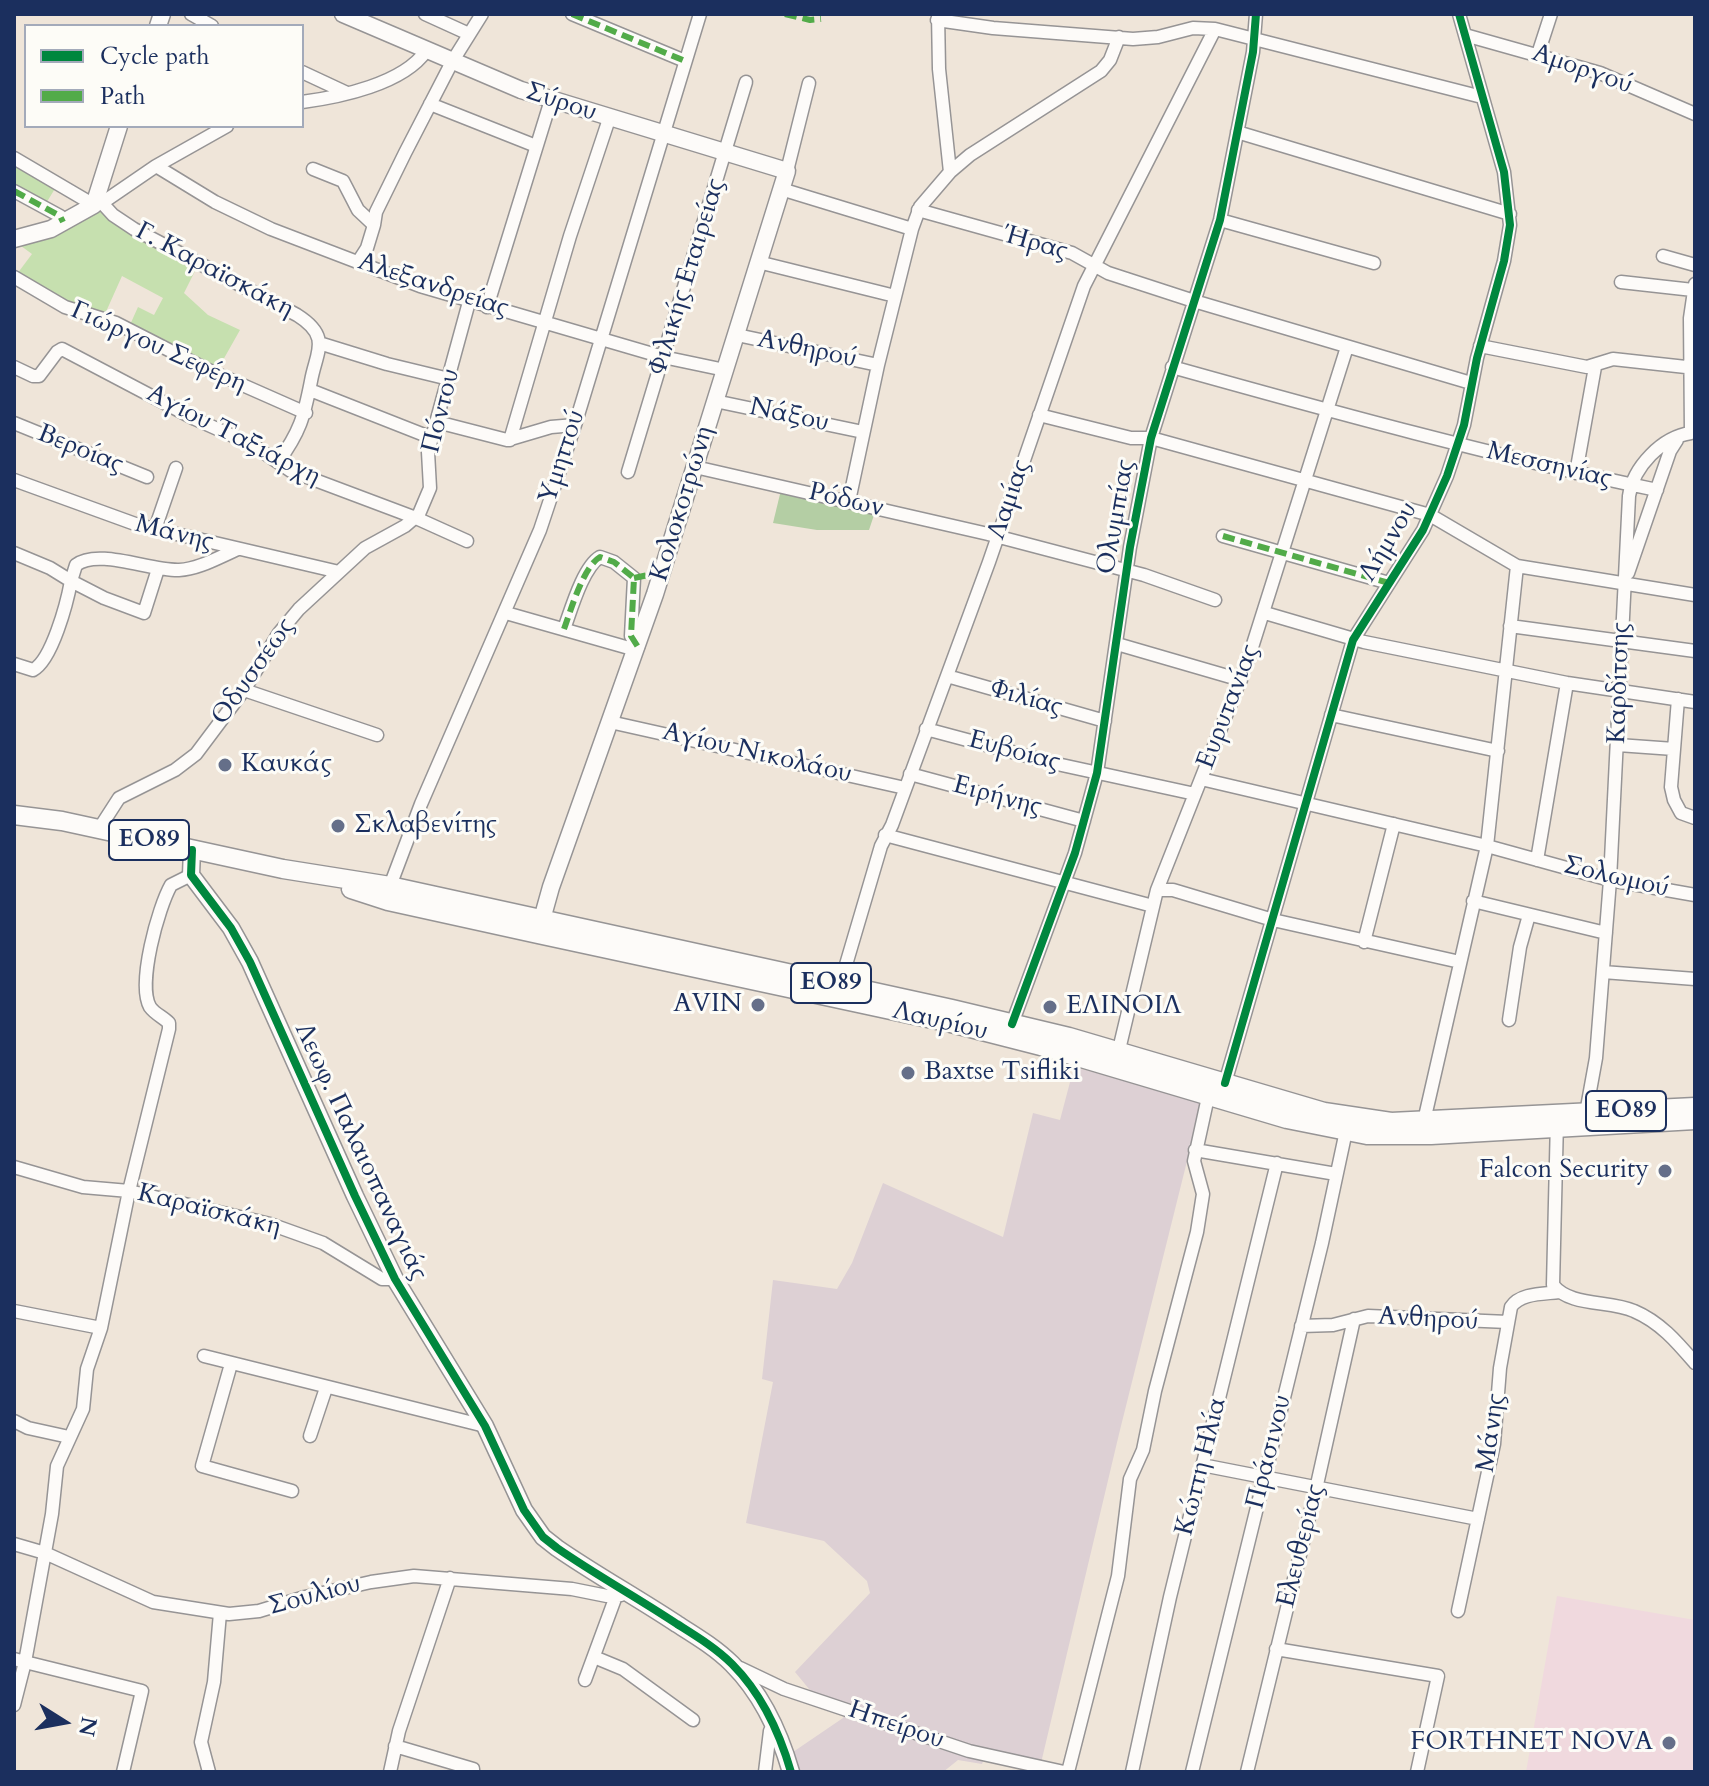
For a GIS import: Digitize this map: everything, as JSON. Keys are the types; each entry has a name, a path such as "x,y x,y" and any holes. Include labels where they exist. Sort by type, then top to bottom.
{"main road":[{"name":"Λαυρίου","path":"14,815 99,829 283,869 390,886 540,927 1225,1083 1336,1115 1381,1121 1695,1120"},
{"name":"Λαυρίου","path":"283,869 388,901 840,985 1012,1024 1116,1060 1208,1097 1287,1119 1346,1131 1391,1136 1557,1121 1586,1113 1695,1107"}],"street":[{"path":"191,14 208,24"},
{"name":"Σύρου","path":"343,14 452,62 551,100 787,171"},
{"path":"425,14 469,34"},
{"path":"358,262 367,248 376,212 430,104 482,14"},
{"path":"572,14 685,61"},
{"name":"Υμηττού","path":"390,886 427,791 540,530 700,14"},
{"name":"Ολυμπίας","path":"1012,1024 1064,884 1097,773 1127,570 1151,438 1220,220 1256,14"},
{"name":"Λήμνου","path":"1225,1083 1353,640 1430,515 1458,445 1480,346 1504,261 1510,214 1504,172 1459,14"},
{"path":"1538,54 1551,14"},
{"path":"950,172 939,69 938,17 993,28 1144,39 1186,28 1215,29 1482,97"},
{"name":"Λαμίας","path":"840,985 862,903 885,835 892,825 998,537 1084,286 1215,29"},
{"name":"Αμοργού","path":"1465,35 1600,73 1695,114"},
{"path":"849,501 878,365 918,210 950,172 1022,120 1101,71 1107,65 1119,37"},
{"path":"304,102 347,93 404,72 417,64 426,51"},
{"path":"304,73 347,93"},
{"name":"Φιλικής Εταιρείας","path":"628,472 746,82"},
{"name":"Κολοκοτρώνη","path":"540,927 662,572 787,171 809,83"},
{"path":"487,307 551,100"},
{"path":"430,104 536,146"},
{"path":"510,440 570,236 609,119"},
{"path":"98,204 118,128"},
{"path":"14,239 43,231 98,204 156,166 223,128"},
{"path":"1237,132 1510,214"},
{"name":"Γ. Καραϊσκάκη","path":"14,158 98,204 134,229 303,319 311,327 319,343 319,357 306,413 278,462"},
{"name":"Αλεξανδρείας","path":"156,166 215,202 261,224 469,302 546,321 663,357 725,370"},
{"path":"313,169 343,181 358,210 374,225"},
{"path":"781,189 912,229"},
{"path":"14,191 60,216 63,222"},
{"name":"Ήρας","path":"918,210 1072,253 1094,267 1194,301 1471,383"},
{"path":"1220,220 1374,263"},
{"path":"1663,256 1695,265"},
{"path":"758,262 895,296"},
{"name":"Γιώργου Σεφέρη","path":"14,277 65,307 116,323 204,368 306,413"},
{"path":"1621,282 1694,287 1688,434 1670,451 1624,583"},
{"name":"Πόντου","path":"416,518 430,488 427,459 469,302"},
{"name":"Ανθηρού","path":"737,335 878,365"},
{"path":"319,343 449,379"},
{"path":"1480,346 1578,366 1595,367 1613,359 1693,368"},
{"name":"Ευρυτανίας","path":"1116,1060 1157,890 1265,613 1347,347"},
{"name":"Αγίου Ταξιάρχη","path":"14,367 39,376 62,349 195,419 251,444 300,475 416,518 467,541"},
{"name":"Μεσσηνίας","path":"1172,367 1327,412 1657,490"},
{"path":"1576,473 1595,367"},
{"path":"310,390 432,438"},
{"name":"Νάξου","path":"715,401 863,432"},
{"path":"1039,415 1131,438 1151,438 1430,515 1517,566 1695,595"},
{"path":"437,422 510,440 551,427 575,425"},
{"name":"Βεροίας","path":"14,423 147,477"},
{"path":"1631,484 1649,456 1688,434"},
{"name":"Ρόδων","path":"695,467 998,537 1127,570 1215,600"},
{"path":"155,529 176,468"},
{"name":"Μάνης","path":"14,480 120,520 339,572"},
{"name":"Καρδίτσης","path":"1586,1113 1596,1058 1610,880 1620,641 1631,484"},
{"name":"Οδυσσέως","path":"99,829 119,798 175,770 196,754 244,690 279,633 299,609 377,539 416,518"},
{"path":"1223,536 1389,583"},
{"path":"14,664 29,670 37,669 58,626 76,565 90,558 183,570 238,549"},
{"path":"14,553 104,598 144,613 158,569"},
{"path":"564,629 595,559 600,557 614,562 634,578 631,636 637,649"},
{"path":"1424,1121 1487,846 1517,566"},
{"path":"634,578 662,572"},
{"path":"506,613 637,649"},
{"path":"1265,613 1353,640 1567,683 1695,702"},
{"path":"1510,626 1695,651"},
{"path":"1117,644 1241,680"},
{"name":"Φιλίας","path":"947,676 1105,721"},
{"path":"1537,860 1567,683"},
{"path":"244,690 377,735"},
{"path":"1678,699 1672,794 1681,813 1695,818"},
{"path":"1331,715 1498,751"},
{"name":"Αγίου Νικολάου","path":"610,722 905,788"},
{"name":"Ευβοίας","path":"926,729 1097,773 1195,794"},
{"path":"1618,745 1674,749"},
{"name":"Ειρήνης","path":"910,774 1084,821"},
{"name":"Σολωμού","path":"1201,779 1487,846 1610,880 1695,895"},
{"path":"1364,942 1394,824"},
{"path":"885,835 1153,906"},
{"path":"14,1705 19,1660 45,1553 57,1466 83,1409 87,1369 101,1328 129,1191 169,1029 169,1023 156,1014 147,998 151,944 171,885 191,875 192,850"},
{"name":"Λεωφ. Παλαιοπαναγιάς","path":"191,875 231,928 250,962 395,1279 485,1426 524,1510 543,1537 565,1554 622,1594 707,1644 733,1665 773,1725 791,1772"},
{"path":"1157,890 1173,890 1273,920 1460,962"},
{"path":"1473,901 1606,933"},
{"path":"1509,1020 1518,958 1529,915"},
{"path":"1603,972 1695,979"},
{"path":"1066,1772 1118,1576 1130,1479 1143,1450 1152,1403 1200,1218 1203,1194 1195,1172 1195,1150 1208,1097"},
{"path":"1557,1121 1552,1280 1559,1292"},
{"name":"Πράσινου","path":"1192,1772 1346,1131"},
{"path":"1195,1150 1336,1174"},
{"name":"Κώττη Ηλία","path":"1132,1772 1202,1465 1277,1163"},
{"name":"Καραϊσκάκη","path":"14,1167 88,1188 129,1191 292,1231 323,1243 382,1279 395,1279"},
{"path":"1508,1322 1511,1307 1517,1299 1559,1292 1572,1298 1616,1304 1650,1318 1672,1336 1695,1363"},
{"path":"14,1311 101,1328"},
{"name":"Ανθηρού","path":"1301,1326 1333,1325 1373,1316 1508,1322"},
{"name":"Ελευθερίας","path":"1247,1772 1354,1319"},
{"name":"Μάνης","path":"1458,1611 1496,1431 1500,1368 1508,1322"},
{"path":"204,1356 485,1426"},
{"path":"231,1364 202,1466 292,1491"},
{"path":"310,1436 326,1388"},
{"path":"14,1421 28,1428 69,1437"},
{"path":"1202,1465 1478,1519"},
{"name":"Σουλίου","path":"14,1544 45,1553 153,1602 220,1613 250,1613 371,1582 414,1576 622,1594"},
{"path":"390,1772 395,1746 450,1578"},
{"path":"585,1680 622,1594"},
{"path":"209,1772 201,1742 214,1682 220,1613"},
{"path":"1276,1649 1438,1676 1417,1772"},
{"path":"594,1657 623,1669 693,1720"},
{"path":"19,1660 142,1691 123,1772"},
{"name":"Ηπείρου","path":"733,1665 784,1689 969,1751 1066,1772"},
{"path":"765,1772 773,1725"},
{"path":"395,1746 473,1769 473,1772"}],"shaded area":[{"path":"1074,1067 1202,1101 1041,1763 986,1753 982,1764 958,1760 943,1772 798,1772 793,1752 843,1718 849,1707 814,1695 795,1672 870,1593 867,1581 824,1541 746,1523 773,1382 762,1379 773,1280 837,1289 852,1263 883,1183 1003,1237 1033,1113 1060,1120"},
{"path":"1557,1596 1695,1620 1695,1772 1526,1772"}],"green space":[{"path":"14,162 56,187 45,205 14,188"},
{"path":"100,208 197,267 184,293 208,315 240,330 218,369 129,327 138,307 154,315 163,298 122,276 105,314 70,304 17,274 32,254 17,243"},
{"path":"781,490 875,512 869,530 817,530 773,523"}],"marked path":[{"path":"572,14 685,61"},
{"path":"785,14 810,20 821,19"},
{"path":"14,191 60,216 63,222"},
{"path":"1223,536 1389,583"},
{"path":"564,629 583,579 600,557 614,562 634,578 631,636 638,647"},
{"path":"634,578 662,572"}],"cycle path":[{"path":"1012,1024 1075,853 1097,773 1130,547 1151,438 1220,220 1253,52 1256,14"},
{"path":"1225,1083 1353,640 1423,530 1447,476 1464,425 1477,358 1504,261 1510,225 1504,172 1459,14"},
{"path":"192,850 191,875 231,928 250,962 395,1279 485,1426 524,1510 543,1537 557,1548 699,1638 732,1664 752,1688 768,1715 791,1772"}],"place":[{"name":"Καυκάς","path":"225,765"},
{"name":"Σκλαβενίτης","path":"338,826"},
{"name":"AVIN","path":"758,1005"},
{"name":"ΕΛΙΝΟΙΛ","path":"1050,1007"},
{"name":"Baxtse Tsifliki","path":"908,1073"},
{"name":"Falcon Security","path":"1665,1171"},
{"name":"FORTHNET NOVA","path":"1669,1743"}]}
